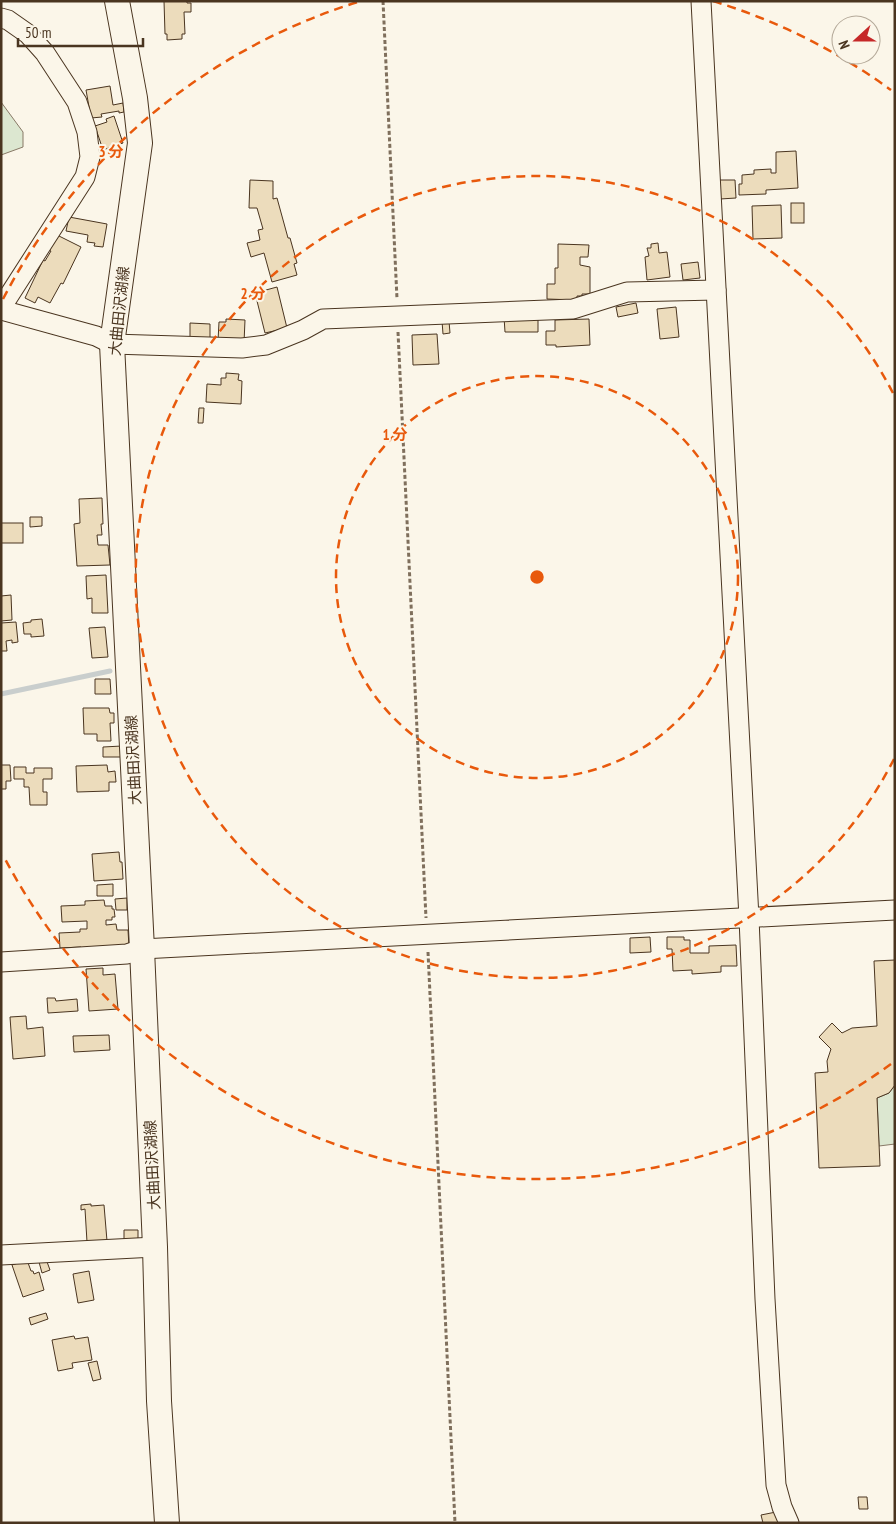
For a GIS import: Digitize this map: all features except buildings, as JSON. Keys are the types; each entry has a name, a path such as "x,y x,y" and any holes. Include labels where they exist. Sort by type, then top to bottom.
{"main road":[{"name":"大曲田沢湖線","path":"117,1 135,98 140,143 112,344 142,949 155,1247 159,1401 167,1523"}],"street":[{"path":"701,1 749,918 776,1485 789,1523"},
{"path":"1,18 8,20 28,34 45,54 77,102 87,132 90,157 85,176 1,309 96,336 112,344 242,348 266,345 303,330 323,319 573,309 627,292 716,290"},
{"path":"1,962 127,954 142,949 895,910"},
{"path":"1,1255 155,1247"}],"path":[{"path":"382,1 455,1523"}],"green space":[{"path":"1,102 23,132 23,147 1,155"},
{"path":"895,1085 895,1144 879,1146 877,1098 889,1093"}],"waterway":[{"path":"1,694 110,671"}]}
